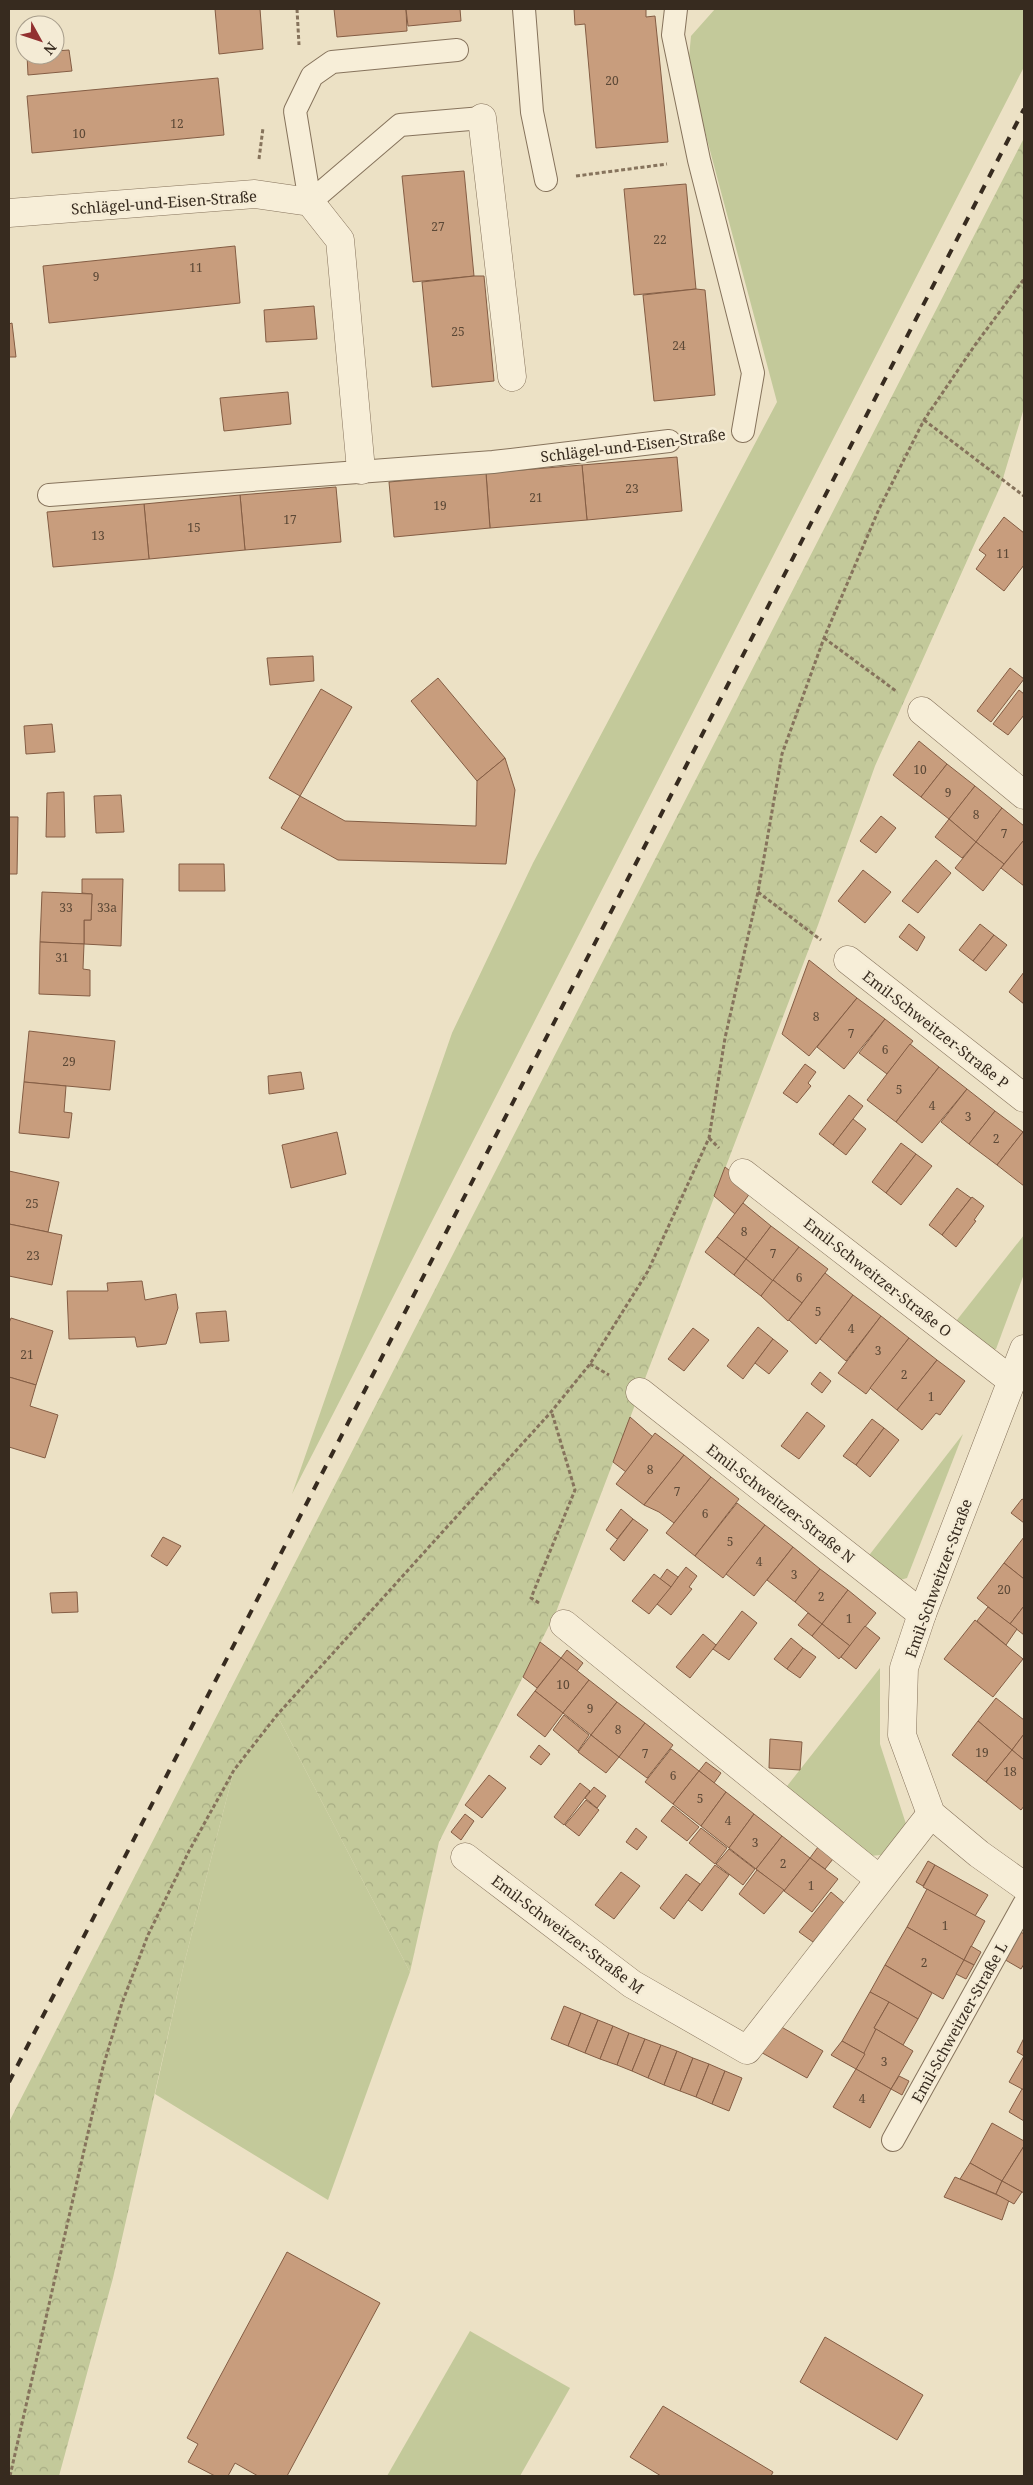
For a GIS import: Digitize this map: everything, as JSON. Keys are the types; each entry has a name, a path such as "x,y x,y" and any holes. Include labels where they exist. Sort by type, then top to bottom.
{"street":[{"path":"482,118 512,377"},
{"name":"Schlägel-und-Eisen-Straße","path":"9,213 255,194 310,202"},
{"path":"310,202 340,240 361,470"},
{"path":"922,710 1024,795"},
{"name":"Emil-Schweitzer-Straße P","path":"848,960 1024,1098"},
{"name":"Emil-Schweitzer-Straße O","path":"743,1173 1012,1381"},
{"name":"Emil-Schweitzer-Straße","path":"930,1814 902,1735 904,1668 922,1614 1024,1349"},
{"name":"Emil-Schweitzer-Straße N","path":"640,1392 922,1614"},
{"path":"564,1624 878,1879"},
{"path":"930,1814 979,1854 1024,1886"},
{"name":"Emil-Schweitzer-Straße M","path":"465,1857 632,1984 747,2050 930,1814"}],"lane":[{"path":"524,9 532,112 546,180"},
{"name":"Schlägel-und-Eisen-Straße","path":"676,9 673,35 699,160 753,373 743,431"},
{"path":"310,202 295,111 312,76 332,62 457,50"},
{"path":"310,202 400,125 482,118"},
{"name":"Schlägel-und-Eisen-Straße","path":"49,495 361,470 493,462 669,442"},
{"name":"Emil-Schweitzer-Straße L","path":"894,2140 1024,1904"}],"path":[{"path":"546,180 699,160"},
{"path":"10,2476 103,2067 122,2003 148,1935 189,1850 234,1770 277,1714 551,1412 590,1364 648,1271 710,1138 725,1038 758,892 782,754 824,638 879,509 924,420 975,345 1024,279"},
{"path":"924,420 1024,496"},
{"path":"824,638 922,710"},
{"path":"758,892 848,960"},
{"path":"551,1412 575,1490 532,1598 564,1624"}],"green space":[{"path":"715,9 1024,9 1024,67 292,1494 452,1033 533,863 777,402 688,68 691,36"},
{"path":"1024,138 1024,408 1001,485 875,766 818,925 556,1612 439,1842 410,1972 277,1715 234,1770 184,1964 113,2278 59,2476 9,2476 9,2122"},
{"path":"1024,1235 1024,1274 996,1349 986,1350 953,1325"},
{"path":"963,1434 907,1578 897,1581 867,1558"},
{"path":"880,1668 880,1744 906,1824 881,1855 869,1856 784,1790"},
{"path":"277,1715 410,1972 328,2200 155,2094 184,1964 234,1770"},
{"path":"470,2331 570,2388 520,2476 387,2476"}],"building":[{"path":"215,9 260,9 263,49 219,54"},
{"path":"334,9 406,9 407,31 337,37"},
{"path":"406,9 460,9 461,21 408,26"},
{"path":"574,9 646,9 646,17 655,16 668,142 596,148 585,24 575,25"},
{"path":"65,50 69,50 72,71 28,75 28,65 65,65"},
{"path":"218,78 224,135 32,153 27,96"},
{"path":"464,171 474,276 413,282 402,176"},
{"path":"686,184 696,289 634,295 624,189"},
{"path":"235,246 240,303 49,323 43,266"},
{"path":"484,276 494,381 432,387 422,282"},
{"path":"696,289 705,290 715,395 654,401 643,295"},
{"path":"314,306 317,339 266,342 264,310"},
{"path":"12,323 16,357 9,357 9,324"},
{"path":"288,392 291,424 224,431 220,398"},
{"path":"677,457 682,511 587,520 582,465"},
{"path":"582,465 587,520 490,528 486,473"},
{"path":"486,473 490,528 394,537 389,482"},
{"path":"336,487 341,542 245,550 240,495"},
{"path":"240,495 245,550 149,559 144,504"},
{"path":"144,504 149,559 53,567 47,512"},
{"path":"1004,517 1024,533 1024,565 1004,591 976,569 986,555 979,550"},
{"path":"313,656 314,681 270,685 267,658"},
{"path":"1010,668 1024,679 991,722 977,711"},
{"path":"438,678 505,758 477,781 411,701"},
{"path":"321,689 352,707 300,796 269,778"},
{"path":"1019,690 1024,694 1024,715 1008,735 993,724"},
{"path":"52,724 55,752 26,754 24,726"},
{"path":"919,741 947,764 921,797 893,775"},
{"path":"505,758 515,790 506,864 338,860 281,828 300,796 345,821 476,826 477,781"},
{"path":"947,764 975,786 949,819 921,797"},
{"path":"975,786 1002,808 976,842 949,819"},
{"path":"64,792 65,837 46,837 47,793"},
{"path":"121,795 124,832 96,833 94,796"},
{"path":"1002,808 1024,826 1024,840 1004,864 976,842"},
{"path":"881,816 896,828 876,853 860,841"},
{"path":"9,817 18,817 17,874 9,874"},
{"path":"949,819 976,842 962,858 935,837"},
{"path":"1024,840 1024,886 1001,868"},
{"path":"976,842 1004,864 983,891 955,868"},
{"path":"936,860 951,873 918,913 902,901"},
{"path":"179,864 224,864 225,891 179,891"},
{"path":"863,870 891,892 865,923 838,901"},
{"path":"82,879 123,879 121,946 84,944 84,920 91,920 92,894 82,893"},
{"path":"42,892 92,894 91,920 84,920 84,944 40,942"},
{"path":"909,924 925,937 917,951 899,937"},
{"path":"980,924 994,935 973,961 959,950"},
{"path":"994,935 1007,945 986,971 973,961"},
{"path":"40,942 84,944 83,969 90,970 90,996 39,994"},
{"path":"809,960 857,998 809,1056 782,1034"},
{"path":"1024,972 1024,1004 1009,992"},
{"path":"857,998 885,1019 844,1069 817,1047"},
{"path":"885,1019 913,1041 887,1074 859,1053"},
{"path":"29,1031 115,1041 110,1090 24,1082"},
{"path":"910,1044 939,1067 896,1122 867,1100"},
{"path":"805,1064 816,1072 808,1083 811,1086 797,1103 783,1093"},
{"path":"939,1067 967,1089 922,1143 896,1122"},
{"path":"301,1072 304,1089 269,1094 268,1076"},
{"path":"24,1082 66,1086 64,1112 72,1113 69,1138 19,1133"},
{"path":"967,1089 995,1111 969,1144 941,1122"},
{"path":"849,1095 863,1106 833,1145 819,1134"},
{"path":"995,1111 1023,1132 997,1165 969,1144"},
{"path":"853,1119 866,1129 846,1155 833,1145"},
{"path":"337,1132 346,1174 291,1188 282,1145"},
{"path":"1024,1133 1024,1186 997,1165"},
{"path":"901,1143 916,1154 886,1193 872,1182"},
{"path":"916,1154 932,1166 901,1205 886,1193"},
{"path":"725,1167 753,1189 735,1214 714,1196"},
{"path":"9,1171 59,1182 48,1232 9,1224"},
{"path":"957,1188 971,1198 942,1235 929,1225"},
{"path":"972,1197 984,1206 974,1220 976,1221 956,1247 942,1235"},
{"path":"743,1203 771,1226 746,1259 717,1237"},
{"path":"9,1224 62,1235 52,1285 9,1276"},
{"path":"771,1226 799,1247 773,1281 746,1259"},
{"path":"717,1237 746,1259 734,1275 705,1252"},
{"path":"799,1247 828,1269 802,1303 773,1280"},
{"path":"746,1259 773,1281 761,1296 734,1275"},
{"path":"825,1273 853,1295 816,1344 789,1320"},
{"path":"773,1280 802,1303 788,1321 761,1296"},
{"path":"142,1281 145,1300 176,1294 178,1308 166,1344 137,1347 135,1337 69,1339 67,1291 108,1291 107,1283"},
{"path":"853,1295 881,1316 846,1361 820,1339"},
{"path":"226,1311 229,1341 200,1343 196,1313"},
{"path":"881,1316 909,1338 866,1394 838,1373"},
{"path":"11,1318 53,1331 36,1385 9,1377 9,1323"},
{"path":"758,1327 773,1339 743,1379 727,1366"},
{"path":"693,1328 709,1340 684,1371 668,1359"},
{"path":"909,1338 937,1360 897,1410 870,1388"},
{"path":"773,1339 788,1351 769,1374 755,1363"},
{"path":"937,1360 965,1381 940,1415 936,1413 922,1430 897,1410"},
{"path":"820,1372 831,1381 822,1393 811,1384"},
{"path":"9,1377 36,1385 30,1406 58,1415 45,1458 9,1447"},
{"path":"807,1412 825,1426 799,1459 781,1446"},
{"path":"630,1417 653,1437 626,1472 613,1462"},
{"path":"872,1419 884,1428 856,1465 843,1456"},
{"path":"884,1428 899,1440 870,1477 856,1465"},
{"path":"655,1433 684,1455 644,1505 616,1484"},
{"path":"684,1455 711,1477 674,1523 659,1512 644,1505"},
{"path":"711,1477 739,1499 695,1556 666,1533"},
{"path":"1022,1499 1024,1500 1024,1523 1011,1513"},
{"path":"737,1503 765,1525 723,1578 695,1556"},
{"path":"621,1509 633,1519 617,1539 606,1530"},
{"path":"633,1519 648,1530 624,1561 610,1549"},
{"path":"765,1525 793,1547 754,1596 726,1574"},
{"path":"163,1537 181,1546 167,1566 151,1556"},
{"path":"1024,1537 1024,1579 1004,1563"},
{"path":"793,1547 820,1569 795,1602 767,1580"},
{"path":"1004,1563 1024,1579 1024,1606 1010,1624 977,1598"},
{"path":"686,1567 697,1576 689,1587 692,1589 671,1615 657,1604"},
{"path":"667,1569 678,1577 671,1587 660,1579"},
{"path":"820,1569 848,1590 822,1624 795,1602"},
{"path":"654,1574 671,1587 649,1614 632,1601"},
{"path":"848,1590 876,1613 850,1646 822,1624"},
{"path":"77,1592 78,1612 52,1613 50,1593"},
{"path":"1024,1606 1024,1635 1010,1624"},
{"path":"988,1607 1017,1629 1006,1645 977,1621"},
{"path":"742,1611 757,1623 729,1660 713,1649"},
{"path":"808,1613 822,1624 812,1636 798,1625"},
{"path":"975,1620 1023,1659 993,1697 944,1659"},
{"path":"822,1624 850,1646 839,1659 812,1636"},
{"path":"865,1626 880,1638 856,1669 841,1657"},
{"path":"703,1634 716,1645 690,1678 676,1667"},
{"path":"791,1638 803,1648 787,1669 774,1659"},
{"path":"540,1642 561,1658 537,1688 523,1677"},
{"path":"803,1648 816,1657 800,1678 787,1669"},
{"path":"567,1650 583,1663 577,1671 561,1658"},
{"path":"561,1658 589,1680 563,1713 535,1691"},
{"path":"589,1680 617,1702 591,1735 563,1713"},
{"path":"535,1691 563,1713 545,1737 517,1715"},
{"path":"996,1698 1024,1720 1024,1734 1012,1750 978,1721"},
{"path":"617,1702 645,1723 619,1757 591,1735"},
{"path":"564,1715 589,1735 578,1751 553,1730"},
{"path":"978,1721 1012,1750 986,1782 952,1755"},
{"path":"645,1723 673,1745 647,1778 619,1757"},
{"path":"1024,1734 1024,1760 1012,1750"},
{"path":"591,1735 619,1757 606,1773 578,1752"},
{"path":"770,1739 802,1742 800,1770 769,1768"},
{"path":"539,1745 550,1754 541,1765 530,1757"},
{"path":"671,1749 699,1771 673,1804 645,1782"},
{"path":"1012,1750 1024,1760 1024,1806 1021,1810 986,1782"},
{"path":"706,1762 721,1773 714,1783 699,1771"},
{"path":"699,1771 726,1792 701,1826 673,1804"},
{"path":"489,1775 506,1788 482,1818 465,1805"},
{"path":"580,1783 590,1791 564,1825 554,1817"},
{"path":"594,1787 606,1796 597,1808 585,1798"},
{"path":"726,1792 754,1814 729,1848 701,1826"},
{"path":"586,1800 599,1810 579,1836 565,1825"},
{"path":"673,1806 699,1827 687,1841 661,1821"},
{"path":"465,1814 474,1821 461,1840 451,1832"},
{"path":"754,1814 782,1836 756,1869 729,1848"},
{"path":"636,1828 647,1837 637,1850 626,1842"},
{"path":"701,1828 727,1848 715,1864 689,1843"},
{"path":"782,1836 810,1858 784,1891 756,1869"},
{"path":"818,1847 833,1859 825,1869 810,1858"},
{"path":"729,1849 755,1869 743,1885 716,1864"},
{"path":"810,1858 838,1879 812,1912 784,1891"},
{"path":"928,1861 935,1865 923,1886 916,1882"},
{"path":"715,1865 729,1875 702,1911 688,1900"},
{"path":"935,1865 988,1895 975,1916 923,1887"},
{"path":"757,1870 784,1890 764,1914 739,1894"},
{"path":"621,1872 640,1886 614,1919 595,1905"},
{"path":"686,1874 700,1884 674,1919 660,1908"},
{"path":"927,1889 985,1921 964,1960 907,1927"},
{"path":"831,1892 844,1903 813,1942 799,1932"},
{"path":"907,1927 964,1960 943,1999 885,1965"},
{"path":"1018,1930 1024,1934 1024,1964 1021,1969 1002,1958"},
{"path":"971,1946 981,1952 974,1965 964,1960"},
{"path":"964,1960 974,1965 966,1979 956,1974"},
{"path":"885,1965 932,1993 918,2019 870,1992"},
{"path":"870,1992 889,2002 874,2028 876,2029 865,2054 842,2041"},
{"path":"889,2002 918,2019 903,2045 874,2028"},
{"path":"564,2006 581,2013 568,2046 551,2039"},
{"path":"581,2013 598,2020 585,2053 568,2046"},
{"path":"598,2020 613,2026 600,2059 585,2053"},
{"path":"778,2025 823,2051 807,2078 757,2050"},
{"path":"613,2026 629,2033 617,2065 600,2059"},
{"path":"876,2029 913,2051 891,2089 856,2069"},
{"path":"629,2033 645,2039 632,2071 617,2065"},
{"path":"1024,2038 1024,2056 1017,2052"},
{"path":"645,2039 661,2045 648,2078 632,2071"},
{"path":"842,2041 865,2054 856,2069 831,2055"},
{"path":"661,2045 677,2051 664,2085 648,2078"},
{"path":"677,2051 693,2058 680,2091 664,2085"},
{"path":"1024,2056 1024,2090 1009,2082"},
{"path":"693,2058 709,2064 696,2097 680,2091"},
{"path":"709,2064 725,2071 712,2104 696,2097"},
{"path":"856,2069 891,2089 870,2128 833,2107"},
{"path":"725,2071 742,2078 729,2111 712,2104"},
{"path":"899,2076 909,2081 902,2095 891,2089"},
{"path":"1022,2089 1024,2090 1024,2121 1009,2112"},
{"path":"992,2123 1024,2141 1024,2146 1002,2181 970,2163"},
{"path":"1024,2146 1024,2193 1002,2181"},
{"path":"970,2163 1002,2181 996,2194 960,2179"},
{"path":"955,2177 1009,2200 1002,2220 944,2197"},
{"path":"1002,2181 1022,2192 1014,2204 996,2194"},
{"path":"287,2252 380,2303 287,2476 258,2476 235,2463 228,2476 215,2476 188,2462 198,2444 187,2438"},
{"path":"825,2337 923,2395 897,2440 800,2382"},
{"path":"663,2406 773,2472 771,2476 661,2476 630,2457"}],"railway":[{"path":"9,2082 1024,109"}]}
